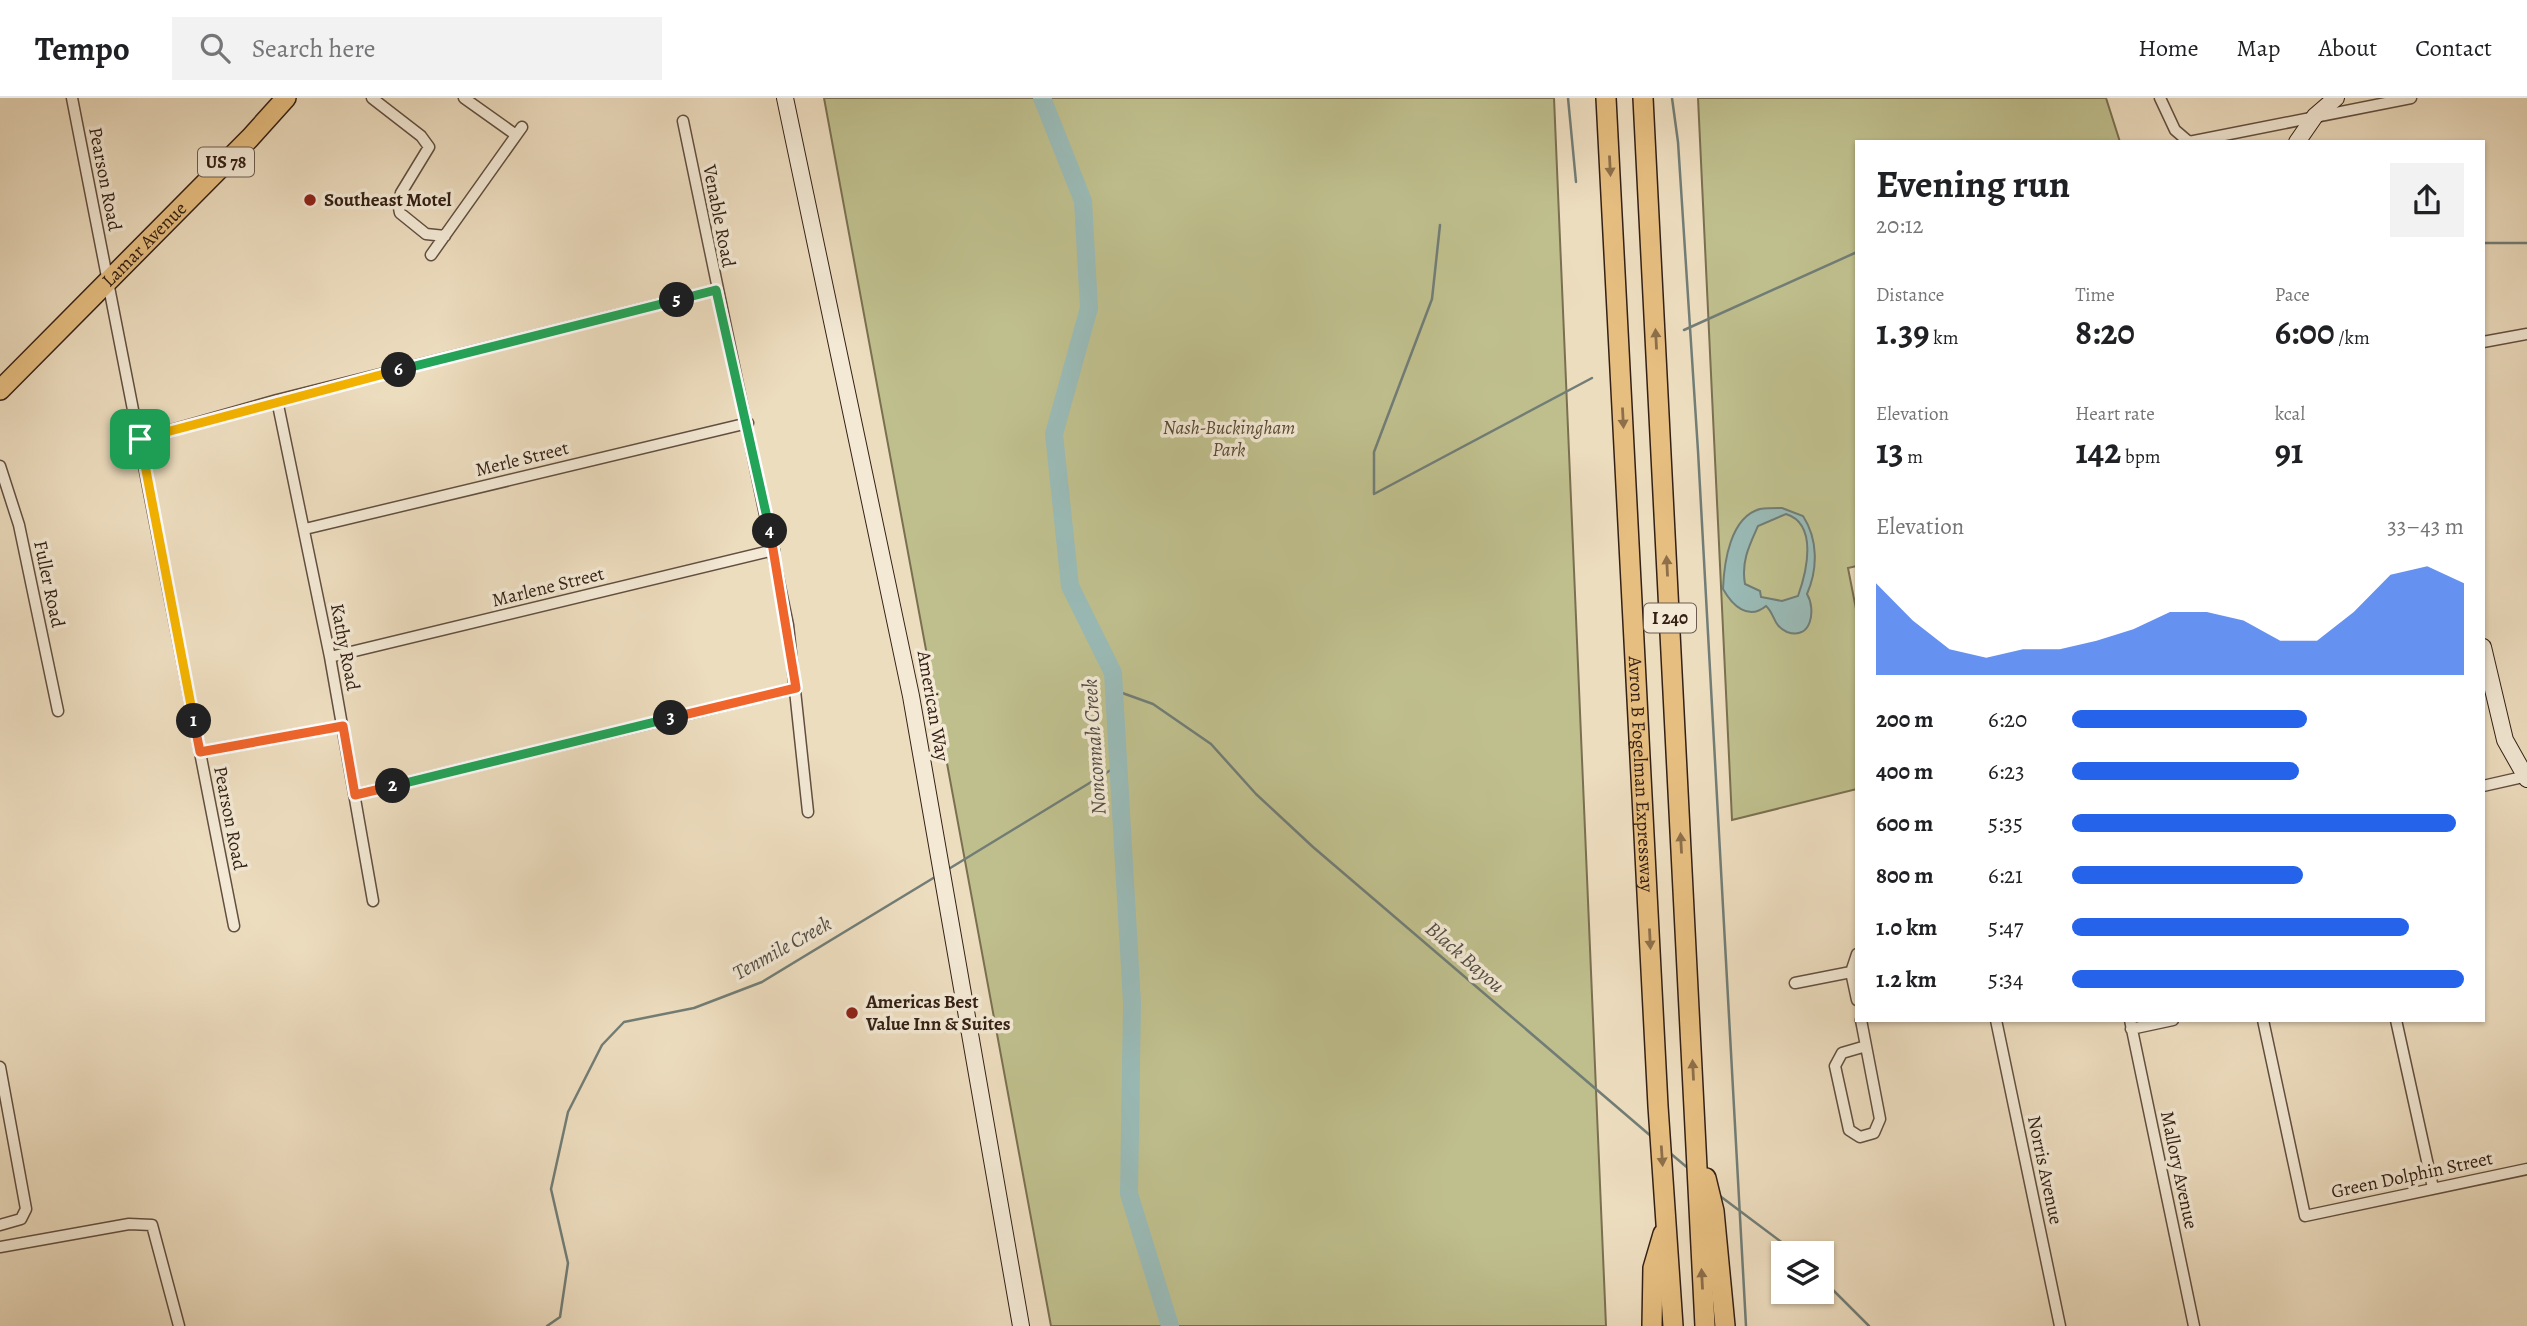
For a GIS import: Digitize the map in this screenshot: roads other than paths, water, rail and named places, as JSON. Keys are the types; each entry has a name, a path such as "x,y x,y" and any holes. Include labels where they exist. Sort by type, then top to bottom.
{"highway":[{"name":"Lamar Avenue","path":"0,390 106,280 250,138 286,98"},
{"name":"Avron B Fogelman Expressway","path":"1606,98 1658,1106 1673,1326"},
{"name":"Avron B Fogelman Expressway","path":"1643,98 1696,1138 1714,1211 1708,1237"},
{"path":"1652,1326 1653,1268 1666,1214"},
{"path":"1705,1326 1708,1237"},
{"path":"1708,1237 1725,1326"}],"main road":[{"name":"American Way","path":"785,98 887,573 1021,1326"},
{"path":"2298,140 2315,116 2336,98"},
{"path":"2485,655 2505,740 2526,777"}],"street":[{"name":"Pearson Road","path":"72,98 234,926"},
{"path":"372,98 421,136 429,147 401,193 398,203 400,213 426,234 445,236"},
{"path":"431,255 519,131 464,98"},
{"path":"2160,98 2175,131 2186,140"},
{"path":"2199,140 2411,98"},
{"name":"Venable Road","path":"683,121 716,290 748,423 774,550 796,688 808,812"},
{"path":"140,439 277,400 716,290"},
{"path":"2485,342 2527,334"},
{"name":"Kathy Road","path":"277,400 330,657 373,901"},
{"name":"Merle Street","path":"305,529 748,423"},
{"name":"Fuller Road","path":"0,466 19,525 58,711"},
{"name":"Marlene Street","path":"330,657 774,550"},
{"path":"355,795 796,688"},
{"path":"200,752 343,726"},
{"path":"2485,786 2526,777"},
{"path":"1855,960 1851,972 1855,991"},
{"path":"1795,983 1851,972"},
{"path":"1861,1022 1866,1046 1880,1119 1874,1133 1860,1137 1849,1130 1835,1066 1842,1054 1866,1046"},
{"name":"Norris Avenue","path":"1996,1022 2060,1326"},
{"path":"2130,1024 2152,1022"},
{"name":"Green Dolphin Street","path":"2263,1022 2305,1216 2527,1169"},
{"path":"2396,1022 2433,1188"},
{"name":"Mallory Avenue","path":"2130,1024 2194,1326"},
{"path":"0,1068 26,1209 21,1219 0,1225"},
{"path":"0,1247 129,1224 152,1225 179,1326"}],"water":[{"path":"1782,508 1803,516 1814,544 1815,564 1807,594 1811,608 1810,622 1802,632 1795,634 1779,627 1766,606 1753,612 1741,609 1723,589 1727,554 1735,531 1742,521 1760,509","holes":["1786,514 1796,519 1803,528 1807,549 1807,562 1798,596 1782,601 1761,597 1760,591 1745,584 1744,576 1747,554 1758,526"]}],"waterway":[{"name":"Nonconnah Creek","path":"1042,98 1083,201 1089,308 1054,434 1070,586 1113,673 1132,1003 1129,1194 1170,1326"},
{"path":"1568,98 1576,182"},
{"path":"1672,98 1678,142 1698,451 1746,1326"},
{"path":"1440,225 1432,299 1374,452 1374,494 1592,378"},
{"path":"2485,243 2527,243"},
{"path":"1684,330 1855,253"},
{"name":"Black Bayou","path":"1114,690 1153,704 1211,744 1256,794 1313,847 1652,1137"},
{"name":"Tenmile Creek","path":"947,870 1119,765"},
{"name":"Tenmile Creek","path":"547,1326 560,1317 568,1263 551,1189 568,1112 602,1045 624,1022 694,1008 762,982 935,877"},
{"name":"Black Bayou","path":"1670,1153 1689,1169"},
{"name":"Black Bayou","path":"1720,1196 1780,1241"},
{"name":"Black Bayou","path":"1834,1291 1869,1326"}],"place":[{"name":"Southeast Motel","path":"310,200"},
{"name":"Americas Best Value Inn & Suites","path":"852,1013"}],"park label":[{"name":"Nash-Buckingham Park","path":"1229,439"}]}
